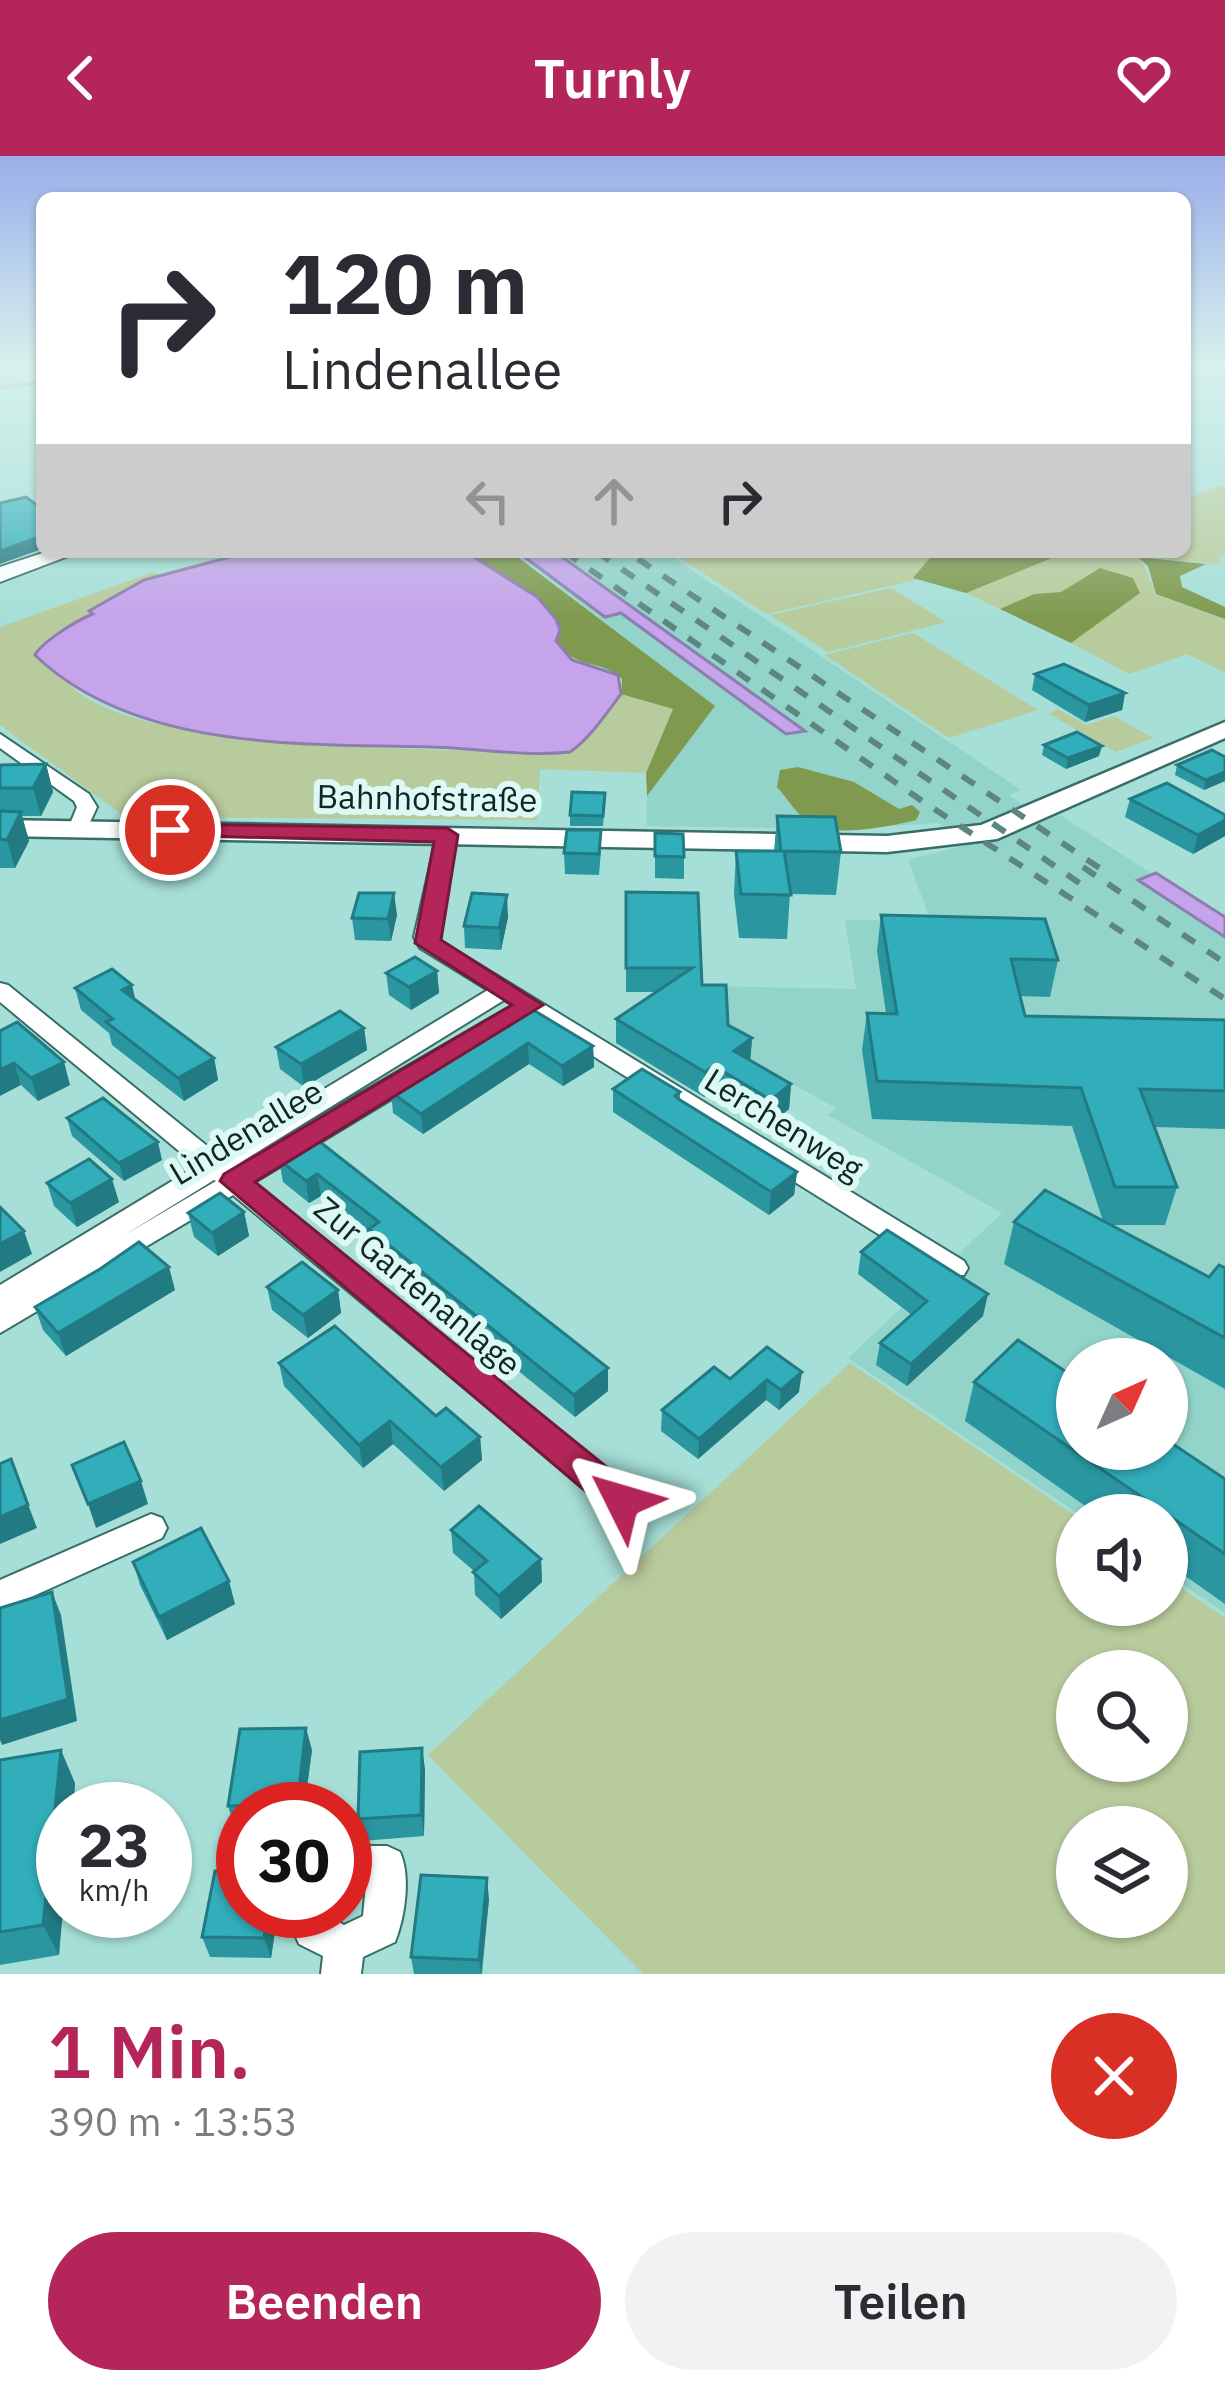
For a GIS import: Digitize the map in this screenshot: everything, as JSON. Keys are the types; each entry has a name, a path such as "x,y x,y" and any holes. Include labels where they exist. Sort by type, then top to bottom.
{"main road":[{"path":"0,575 50,558"}],"street":[{"name":"Bahnhofstraße","path":"0,828 919,843 987,832 1225,729"},
{"path":"0,739 82,797 86,807 78,829"},
{"name":"Lerchenweg","path":"447,835 425,937 428,943 954,1268"},
{"name":"Zur Gartenanlage","path":"0,989 622,1501"},
{"name":"Lindenallee","path":"0,1322 505,990"},
{"name":"Lindenallee","path":"0,1298 530,1005"},
{"path":"0,1596 151,1528"},
{"path":"372,1865 387,1865 381,1928 372,1935"},
{"path":"321,1938 342,1960 369,1938"}],"shaded area":[{"path":"1225,484 1225,556 1219,555 1220,564 1151,558 1191,558 1191,497"},
{"path":"226,558 475,558 537,597 556,619 560,630 556,641 572,660 618,675 621,694 570,752 276,742 170,726 75,686 35,655 61,632 93,614 89,611 144,580"},
{"path":"522,558 674,558 1021,790 1009,795 1046,820 1060,815 1225,920 1225,1613 1188,1588 1188,1494 1056,1494 1056,1499 848,1358 1002,1213 828,1115 836,1108 705,1036 703,986 856,989 845,920 931,921 908,860 970,844 938,823 835,829 647,826 647,796 714,706"},
{"path":"526,558 563,558 805,731 786,734 621,613 605,617"},
{"path":"678,558 939,558 924,578 767,614"},
{"path":"1052,558 1140,558 1156,594 1225,619 1225,673 1187,654 1129,674 1071,643 1139,593 1100,568 1061,592 1034,594 1000,609 966,593"},
{"path":"154,572 157,576 90,610 94,614 40,647 75,690 114,711 168,726 302,743 551,754 570,752 621,694 673,709 646,773 540,769 537,820 125,817 0,725 0,627"},
{"path":"891,588 946,622 828,652 770,615"},
{"path":"913,633 1038,710 949,738 825,655"},
{"path":"1058,709 1086,725 1114,716 1153,738 1116,752 1049,714"},
{"path":"1156,873 1225,917 1225,937 1138,880"},
{"path":"850,1363 1056,1503 1056,1626 1188,1626 1188,1592 1225,1618 1225,1974 643,1974 428,1755"}],"green space":[{"path":"475,558 519,558 715,706 647,796 646,773 673,709 621,694 622,679 613,672 564,651 537,597"},
{"path":"930,558 1052,558 966,593 913,578"},
{"path":"1139,558 1206,564 1180,576 1182,587 1225,607 1225,619 1156,594 1148,566"},
{"path":"1100,568 1133,578 1140,593 1071,643 1000,609 1034,594 1061,592"},
{"path":"798,767 854,782 899,809 912,805 920,812 916,820 878,828 819,828 801,816 777,787 780,770"}],"building":[{"path":"26,497 36,504 36,538 0,551 0,503"},
{"path":"1064,664 1125,693 1089,705 1035,674"},
{"path":"1077,732 1102,746 1068,758 1044,745"},
{"path":"1212,750 1225,757 1225,772 1206,780 1177,765"},
{"path":"46,764 33,788 0,788 0,765"},
{"path":"1167,783 1225,815 1225,820 1198,835 1130,799"},
{"path":"572,792 605,793 603,816 570,815"},
{"path":"0,811 21,812 7,840 0,839"},
{"path":"777,816 835,817 841,852 784,851 791,895 741,894 736,851 781,851"},
{"path":"567,830 601,830 599,854 564,853"},
{"path":"655,833 683,834 684,857 655,856"},
{"path":"626,892 698,893 702,985 726,985 728,1025 752,1038 734,1051 791,1084 771,1100 714,1066 705,1072 616,1019 692,968 626,968"},
{"path":"359,893 394,893 388,919 352,918"},
{"path":"472,893 507,895 499,928 464,926"},
{"path":"881,915 1045,919 1058,960 1011,959 1025,1016 1225,1020 1225,1091 1140,1089 1177,1187 1115,1187 1081,1088 877,1081 867,1013 897,1014"},
{"path":"415,957 437,971 409,987 386,973"},
{"path":"112,969 132,985 122,990 214,1058 178,1078 106,1022 113,1019 75,988"},
{"path":"530,1008 593,1046 562,1066 528,1043 421,1114 391,1092"},
{"path":"340,1011 364,1028 301,1064 276,1047"},
{"path":"17,1022 64,1062 31,1078 14,1063 0,1070 0,1031"},
{"path":"642,1069 680,1092 675,1096 680,1100 797,1172 771,1192 613,1089"},
{"path":"103,1098 158,1142 119,1163 67,1118"},
{"path":"315,1138 608,1368 574,1395 369,1229 379,1222 317,1174 306,1181 279,1160"},
{"path":"89,1159 112,1179 70,1203 47,1183"},
{"path":"1045,1190 1209,1277 1219,1265 1225,1268 1225,1338 1014,1222"},
{"path":"220,1193 244,1212 212,1233 188,1213"},
{"path":"0,1207 24,1231 0,1244"},
{"path":"887,1230 988,1294 911,1364 880,1343 927,1301 861,1252"},
{"path":"139,1242 169,1267 58,1333 35,1307 100,1269"},
{"path":"302,1262 338,1290 303,1315 267,1287"},
{"path":"335,1326 436,1416 446,1408 480,1437 441,1467 390,1421 359,1445 279,1363"},
{"path":"1018,1340 1056,1365 1056,1438 974,1382"},
{"path":"767,1347 802,1372 781,1390 767,1380 699,1439 662,1410 714,1367 730,1379"},
{"path":"124,1442 141,1481 88,1504 72,1465"},
{"path":"1188,1454 1225,1479 1225,1554 1188,1529 1188,1494 1137,1494 1102,1470 1188,1470"},
{"path":"11,1459 28,1505 0,1517 0,1464"},
{"path":"479,1506 541,1559 499,1596 473,1572 487,1561 451,1530"},
{"path":"201,1528 229,1581 159,1617 133,1562"},
{"path":"52,1592 68,1699 0,1720 0,1608"},
{"path":"306,1728 300,1782 232,1782 240,1729"},
{"path":"422,1748 421,1815 372,1818 372,1782 359,1782 360,1752"},
{"path":"61,1750 58,1782 36,1782 36,1926 0,1932 0,1760"},
{"path":"215,1871 216,1871 216,1937 202,1937"},
{"path":"421,1875 487,1878 479,1960 411,1957"}],"railway":[{"path":"574,558 925,803 1225,999"},
{"path":"606,558 1091,891"},
{"path":"638,559 1101,869"},
{"path":"1083,867 1225,963"}],"route":[{"path":"170,830 447,835 425,937 530,1005 235,1181 622,1501"}]}
